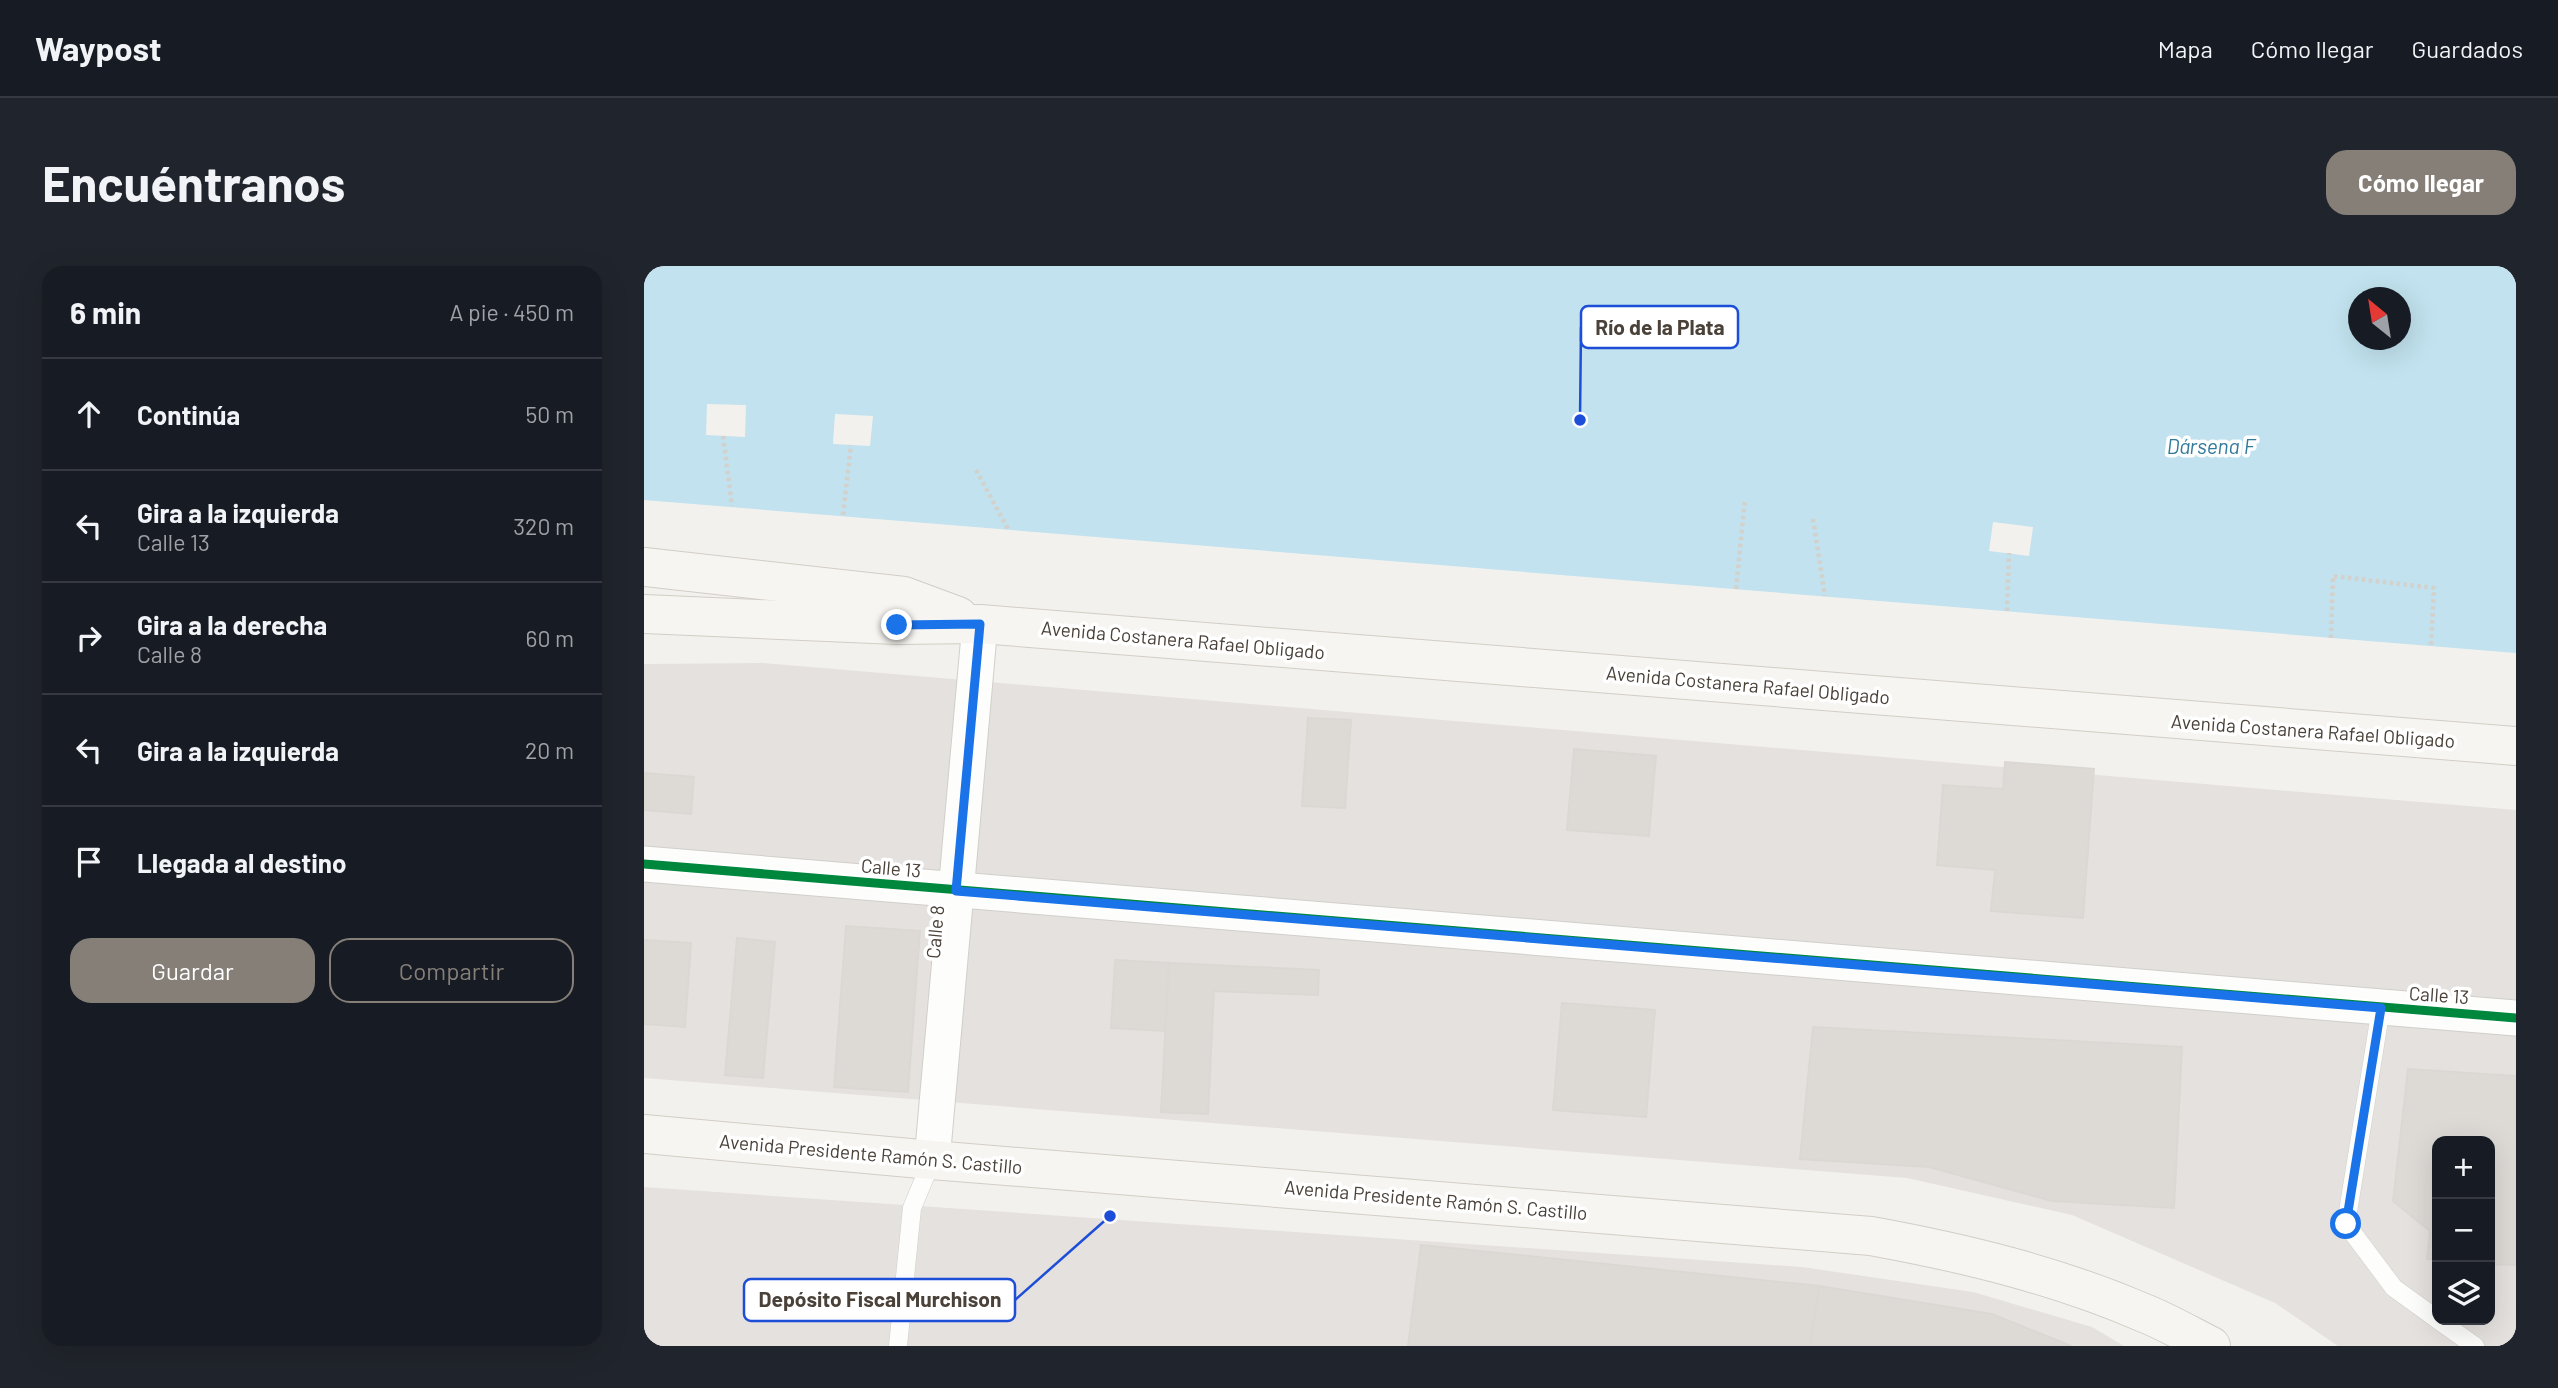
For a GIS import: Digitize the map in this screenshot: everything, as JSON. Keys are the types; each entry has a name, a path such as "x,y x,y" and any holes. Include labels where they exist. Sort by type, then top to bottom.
{"main road":[{"name":"Avenida Costanera Rafael Obligado","path":"644,567 904,596 980,624"},
{"name":"Avenida Costanera Rafael Obligado","path":"644,614 897,625 980,624 2516,746"},
{"name":"Avenida Presidente Ramón S. Castillo","path":"644,1134 1871,1236 1953,1251 2023,1270 2144,1313 2211,1346"}],"street":[{"name":"Calle 8","path":"932,1160 980,624"},
{"name":"Calle 13","path":"644,864 2516,1018"}],"lane":[{"path":"2381,1008 2346,1224 2394,1288 2432,1315"},
{"path":"898,1346 912,1208 932,1160"},
{"path":"2446,1325 2475,1346"}],"path":[{"path":"723,436 732,506"},
{"path":"843,515 851,445"},
{"path":"976,470 1008,529"},
{"path":"1736,589 1745,499"},
{"path":"1814,519 1825,596"},
{"path":"2007,611 2009,553"},
{"path":"2331,638 2333,576 2434,588 2431,646"}],"shaded area":[{"path":"763,663 2516,810 2516,1346 2338,1346 2275,1303 2072,1215 1907,1178 644,1078 644,664"},
{"path":"644,1187 1802,1267 1973,1292 2092,1327 2124,1346 644,1346"}],"water":[{"name":"Dársena F","path":"644,266 2516,266 2516,653 644,500"}],"pier":[{"path":"707,404 746,405 745,437 706,435"},
{"path":"835,414 873,416 870,446 833,444"},
{"path":"1993,522 2033,527 2029,556 1989,551"}],"building":[{"path":"1308,718 1351,720 1345,808 1302,806"},
{"path":"1574,749 1656,756 1649,836 1567,830"},
{"path":"2005,762 2094,769 2083,918 1991,911 1995,870 1937,865 1943,785 2003,789"},
{"path":"644,773 694,777 691,814 644,810"},
{"path":"846,926 920,931 908,1092 834,1087"},
{"path":"737,938 775,942 763,1078 725,1075"},
{"path":"644,940 691,943 685,1027 644,1024"},
{"path":"1115,960 1169,963 1165,1031 1111,1028"},
{"path":"1169,963 1319,970 1318,995 1214,991 1208,1114 1161,1112"},
{"path":"1562,1003 1655,1010 1646,1117 1553,1110"},
{"path":"1813,1027 2182,1047 2174,1208 2052,1201 1929,1167 1800,1159"},
{"path":"2408,1069 2516,1076 2516,1265 2495,1264 2495,1136 2432,1136 2432,1260 2427,1259 2430,1231 2393,1201"},
{"path":"1421,1245 1819,1286 1810,1346 1408,1346"},
{"path":"1819,1286 1992,1314 2071,1346 1810,1346"}],"cycle path":[{"path":"644,864 2516,1018"}],"place":[{"name":"Río de la Plata","path":"1580,420"},
{"name":"Depósito Fiscal Murchison","path":"1110,1216"}],"route":[{"path":"897,625 980,624 956,891 2381,1008 2346,1224"}]}
